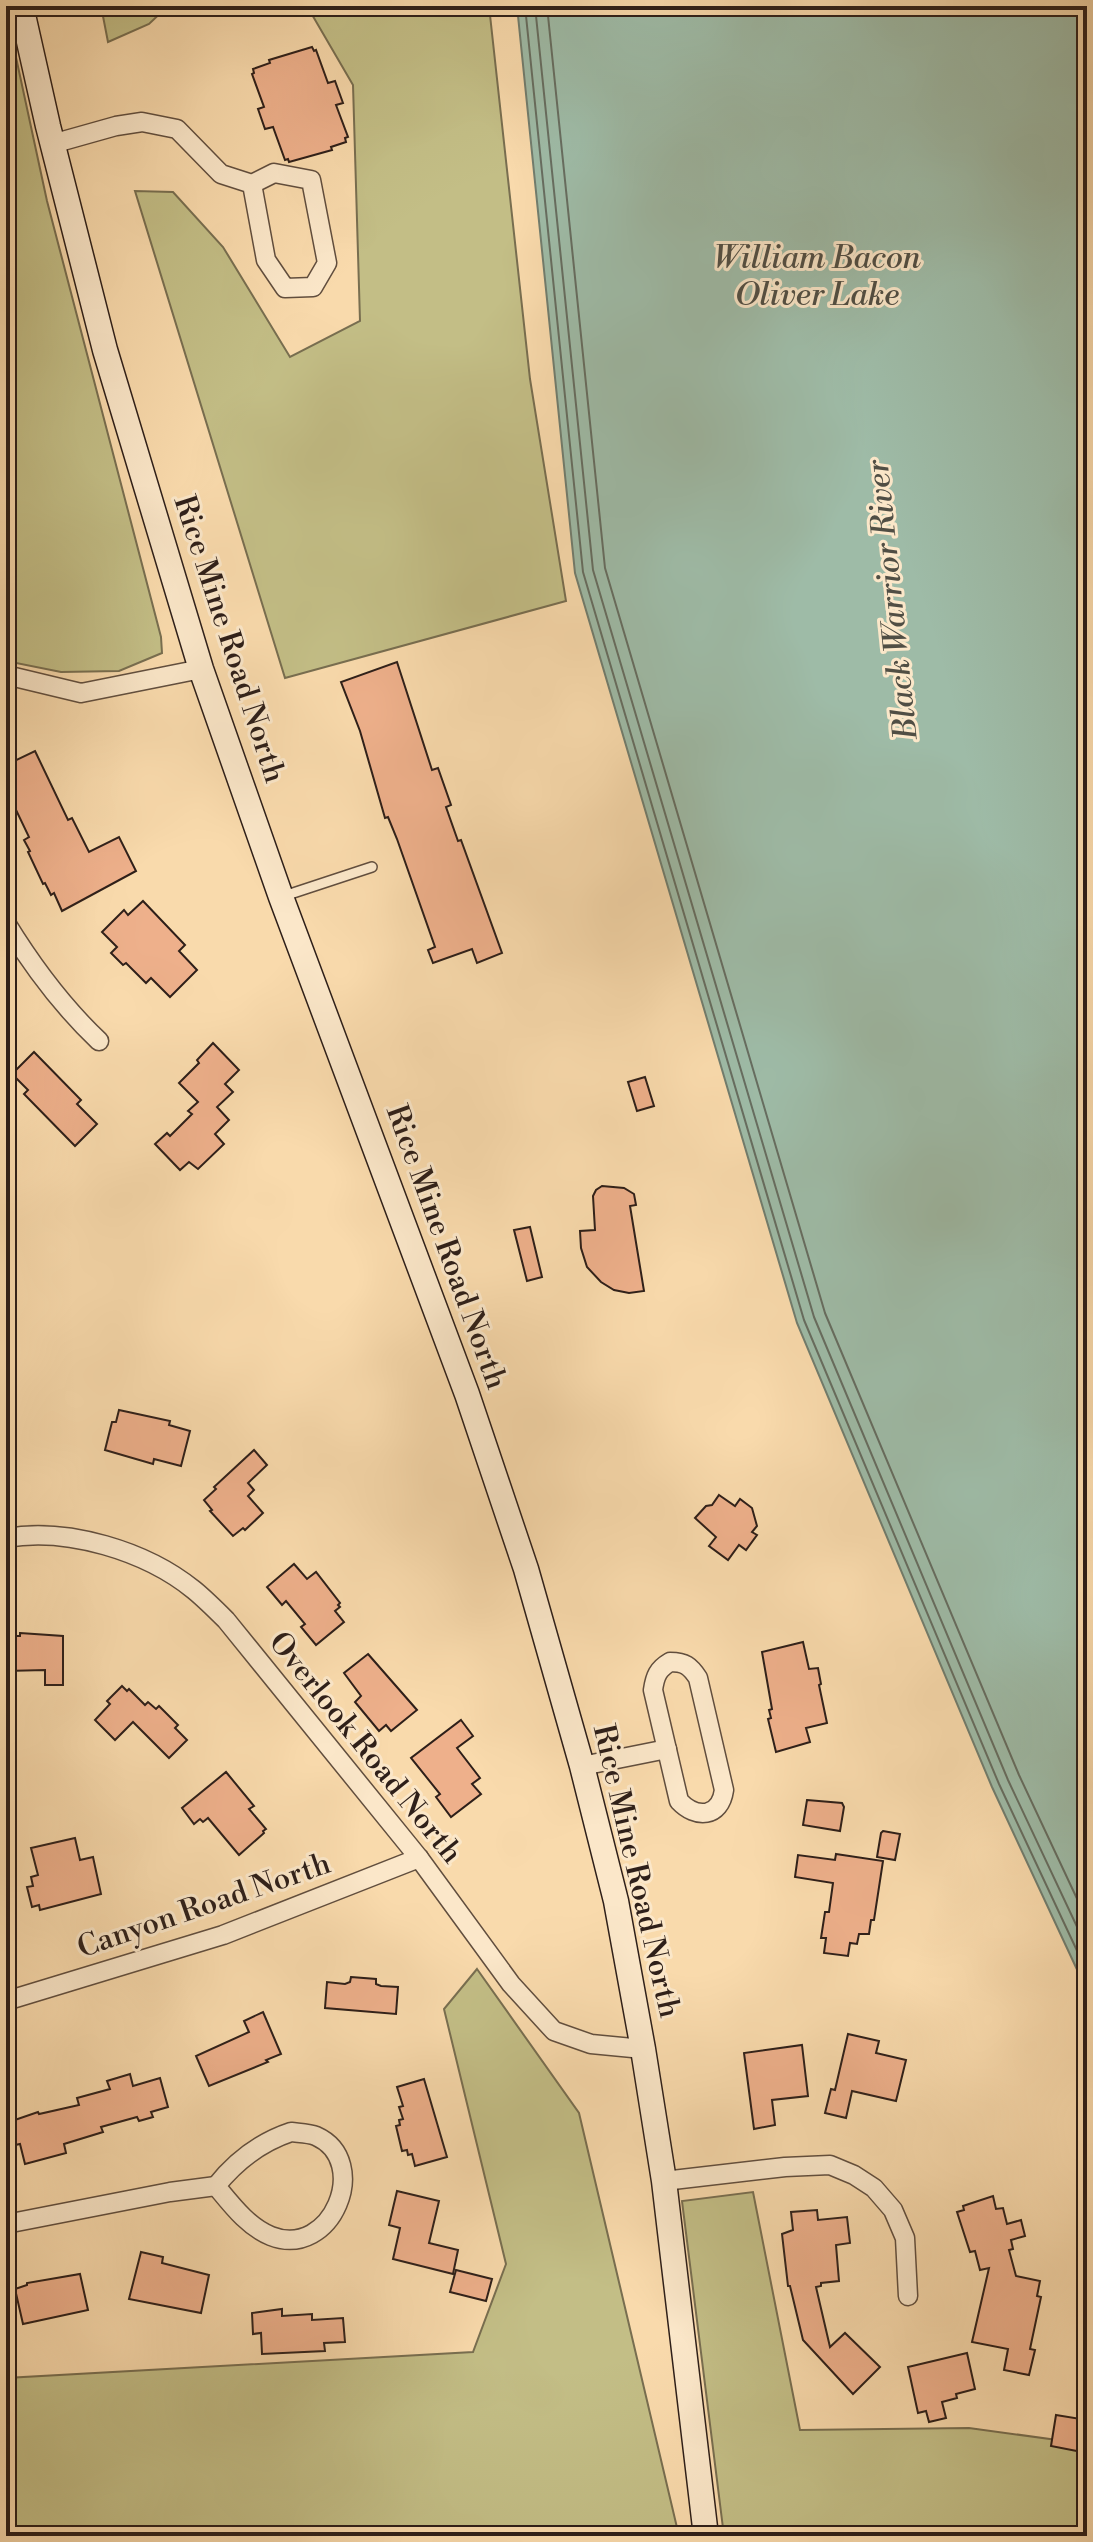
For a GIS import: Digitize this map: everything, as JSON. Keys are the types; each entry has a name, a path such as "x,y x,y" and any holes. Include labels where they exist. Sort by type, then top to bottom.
{"main road":[{"name":"Rice Mine Road North","path":"21,6 52,144 105,350 201,669 281,897 467,1394 526,1569 582,1766 616,1901 643,2049 664,2181 706,2536"}],"street":[{"path":"52,144 142,122 177,129 221,174 252,184 274,173 311,180 327,263 313,287 285,288 266,260 252,184"},
{"path":"6,675 81,693 201,669"},
{"path":"6,923 31,964 72,1015 99,1041"},
{"name":"Overlook Road North","path":"6,1538 64,1537 111,1547 154,1564 193,1589 226,1620 419,1858 511,1984 554,2031 591,2044 643,2049"},
{"path":"670,1662 682,1662 698,1678 724,1790 723,1801 717,1809 698,1813 687,1809 679,1801 667,1749 653,1690 655,1678 660,1668 670,1662"},
{"path":"582,1766 667,1749"},
{"name":"Canyon Road North","path":"6,2001 223,1935 419,1858"},
{"path":"6,2224 216,2186 229,2170 267,2140 291,2132 315,2136 335,2151 343,2172 341,2196 331,2217 315,2234 293,2241 270,2236 252,2224 216,2186"},
{"path":"664,2181 830,2165 854,2175 874,2188 893,2210 905,2238 908,2296"}],"lane":[{"path":"281,897 372,867"}],"shaded area":[{"path":"101,6 168,6 149,24 108,42"},
{"path":"307,6 489,6 530,379 566,601 285,678 135,191 173,192 223,247 290,357 360,321 353,85"},
{"path":"6,11 47,201 161,637 162,653 119,671 61,672 6,661"},
{"path":"477,1969 579,2113 679,2536 6,2536 6,2378 473,2352 506,2264 444,2009"},
{"path":"753,2192 800,2430 969,2428 1087,2444 1087,2536 724,2536 682,2201"}],"water":[{"name":"William Bacon Oliver Lake","path":"517,6 1087,6 1087,1991 992,1787 797,1323 575,573"}],"building":[{"path":"312,47 316,50 328,83 335,81 343,103 336,105 348,137 345,138 346,142 331,147 332,150 289,162 285,160 273,127 265,129 258,109 264,107 253,69 270,63 269,60"},
{"path":"397,662 432,770 438,768 451,805 446,807 502,953 477,963 472,949 433,963 428,950 435,947 397,839 388,817 385,818 360,731 341,682"},
{"path":"35,751 68,820 72,818 89,852 119,837 136,871 62,911 54,893 51,895 43,884 28,852 24,840 29,837 6,789 6,765"},
{"path":"143,901 185,945 179,951 197,970 170,997 151,978 146,983 126,963 123,965 111,953 117,947 102,932 124,910 128,915"},
{"path":"213,1043 239,1070 225,1084 233,1092 217,1107 229,1120 215,1134 224,1144 198,1169 189,1162 180,1170 155,1144 167,1133 170,1136 192,1114 188,1111 198,1102 179,1083"},
{"path":"34,1052 81,1100 77,1104 97,1124 75,1146 24,1094 28,1090 12,1074"},
{"path":"645,1077 654,1106 637,1111 628,1082"},
{"path":"602,1186 624,1188 634,1194 636,1205 630,1206 644,1291 629,1293 614,1290 587,1267 580,1231 595,1230 593,1196"},
{"path":"530,1227 542,1277 527,1281 514,1230"},
{"path":"119,1410 170,1421 169,1425 190,1431 181,1466 154,1459 153,1464 105,1450 112,1422 116,1422"},
{"path":"254,1450 267,1465 248,1483 254,1490 248,1496 263,1513 245,1530 243,1528 233,1536 204,1500"},
{"path":"719,1495 735,1506 740,1499 752,1508 757,1526 752,1532 757,1535 746,1550 739,1545 728,1560 709,1546 716,1537 695,1518"},
{"path":"294,1564 307,1579 316,1572 340,1603 335,1611 344,1622 316,1645 301,1627 305,1624 286,1601 282,1605 267,1587"},
{"path":"20,1633 63,1636 63,1685 45,1685 45,1670 6,1671 8,1636 20,1636"},
{"path":"803,1642 809,1669 818,1668 827,1723 806,1728 810,1742 776,1752 768,1719 771,1718 769,1710 772,1709 762,1652"},
{"path":"368,1654 417,1710 391,1731 386,1725 379,1731 355,1702 361,1696 344,1673"},
{"path":"122,1686 145,1705 148,1702 156,1709 159,1706 178,1725 175,1728 187,1740 169,1758 133,1722 115,1740 95,1720 110,1704 107,1701"},
{"path":"461,1720 473,1736 457,1748 480,1778 472,1784 481,1794 451,1817 436,1797 440,1794 411,1758"},
{"path":"226,1772 254,1806 249,1809 266,1829 239,1855 208,1818 194,1824 182,1808"},
{"path":"807,1800 842,1803 840,1831 803,1825"},
{"path":"883,1831 900,1834 895,1860 877,1857"},
{"path":"75,1838 80,1860 93,1857 101,1894 40,1910 39,1905 32,1907 27,1887 33,1886 31,1877 38,1875 31,1848"},
{"path":"836,1854 883,1861 869,1934 859,1934 857,1944 850,1943 848,1956 824,1953 826,1938 821,1938 833,1883 795,1877 798,1855 835,1860"},
{"path":"351,1977 376,1979 376,1984 381,1986 398,1987 396,2014 325,2008 327,1982 345,1984 350,1982"},
{"path":"263,2012 281,2054 209,2086 196,2056 249,2032 244,2021"},
{"path":"848,2034 879,2041 876,2053 906,2060 896,2101 852,2091 846,2118 825,2113 831,2089 835,2090"},
{"path":"802,2045 808,2096 772,2100 775,2125 754,2129 744,2053"},
{"path":"130,2074 133,2086 160,2078 168,2107 151,2112 153,2117 139,2121 137,2117 101,2127 103,2132 64,2144 66,2153 25,2164 20,2144 6,2147 6,2123 38,2112 79,2105 77,2098 110,2089 107,2081"},
{"path":"424,2079 447,2157 415,2166 412,2154 402,2151 396,2126 403,2119 397,2087"},
{"path":"397,2191 439,2201 429,2243 458,2250 453,2274 393,2259 400,2228 389,2225"},
{"path":"993,2196 996,2209 1003,2208 1007,2224 1021,2220 1025,2236 1011,2240 1013,2249 1009,2250 1016,2276 1040,2281 1037,2296 1041,2297 1030,2349 1035,2350 1029,2375 1004,2370 1008,2349 972,2342 989,2268 980,2270 975,2251 970,2252 957,2212 964,2210 963,2206"},
{"path":"817,2210 818,2220 847,2217 850,2243 836,2245 839,2281 821,2283 816,2287 830,2347 845,2333 880,2367 853,2394 803,2340 788,2286 782,2234 793,2230 791,2212"},
{"path":"141,2252 163,2257 162,2263 209,2275 201,2313 129,2299"},
{"path":"456,2270 492,2279 486,2301 450,2292"},
{"path":"80,2274 88,2310 23,2324 15,2289 27,2283"},
{"path":"282,2309 282,2316 312,2314 312,2320 343,2318 345,2342 324,2343 325,2351 262,2354 261,2333 253,2334 252,2313"},
{"path":"967,2353 975,2389 942,2402 946,2418 929,2422 926,2411 918,2413 908,2367"},
{"path":"1056,2415 1087,2420 1087,2453 1051,2446"}],"water label":[{"name":"Black Warrior River","path":"892,600"}]}
